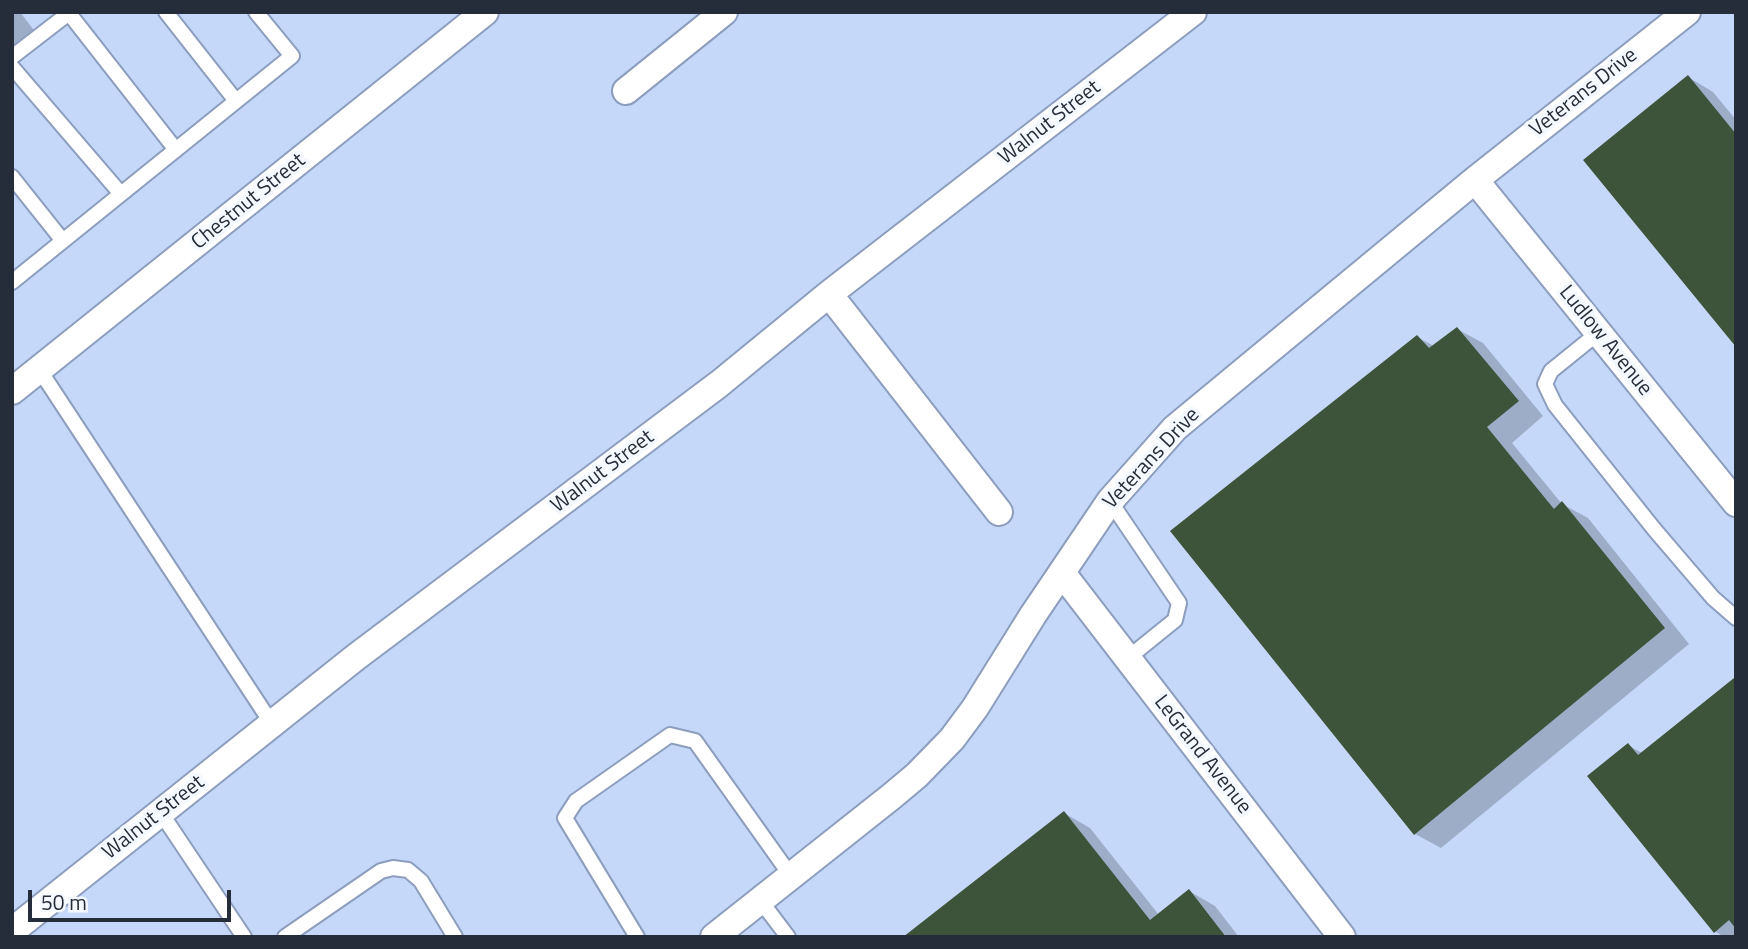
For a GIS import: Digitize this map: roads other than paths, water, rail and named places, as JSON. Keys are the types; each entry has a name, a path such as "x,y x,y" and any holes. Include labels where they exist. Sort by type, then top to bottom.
{"street":[{"name":"Chestnut Street","path":"12,391 485,12"},
{"path":"626,91 724,12"},
{"name":"Walnut Street","path":"12,931 367,649 719,384 829,294 1193,12"},
{"name":"Veterans Drive","path":"713,937 917,775 952,739 1110,501 1175,428 1475,180 1687,12"},
{"name":"Ludlow Avenue","path":"1475,180 1736,503"},
{"path":"829,294 999,512"},
{"name":"LeGrand Avenue","path":"1062,573 1342,937"}],"lane":[{"path":"166,12 236,101"},
{"path":"12,282 292,56 256,12"},
{"path":"12,57 68,13 176,150"},
{"path":"12,67 121,194"},
{"path":"12,177 63,241"},
{"path":"1598,333 1551,371 1545,384 1555,405 1694,576 1713,598 1736,618"},
{"path":"39,369 272,724"},
{"path":"1110,501 1179,603 1175,620 1128,659"},
{"path":"637,937 565,818 576,801 670,735 695,741 791,876"},
{"path":"161,813 244,937"},
{"path":"285,937 381,871 393,869 408,870 421,881 456,937"},
{"path":"760,900 788,937"}]}
